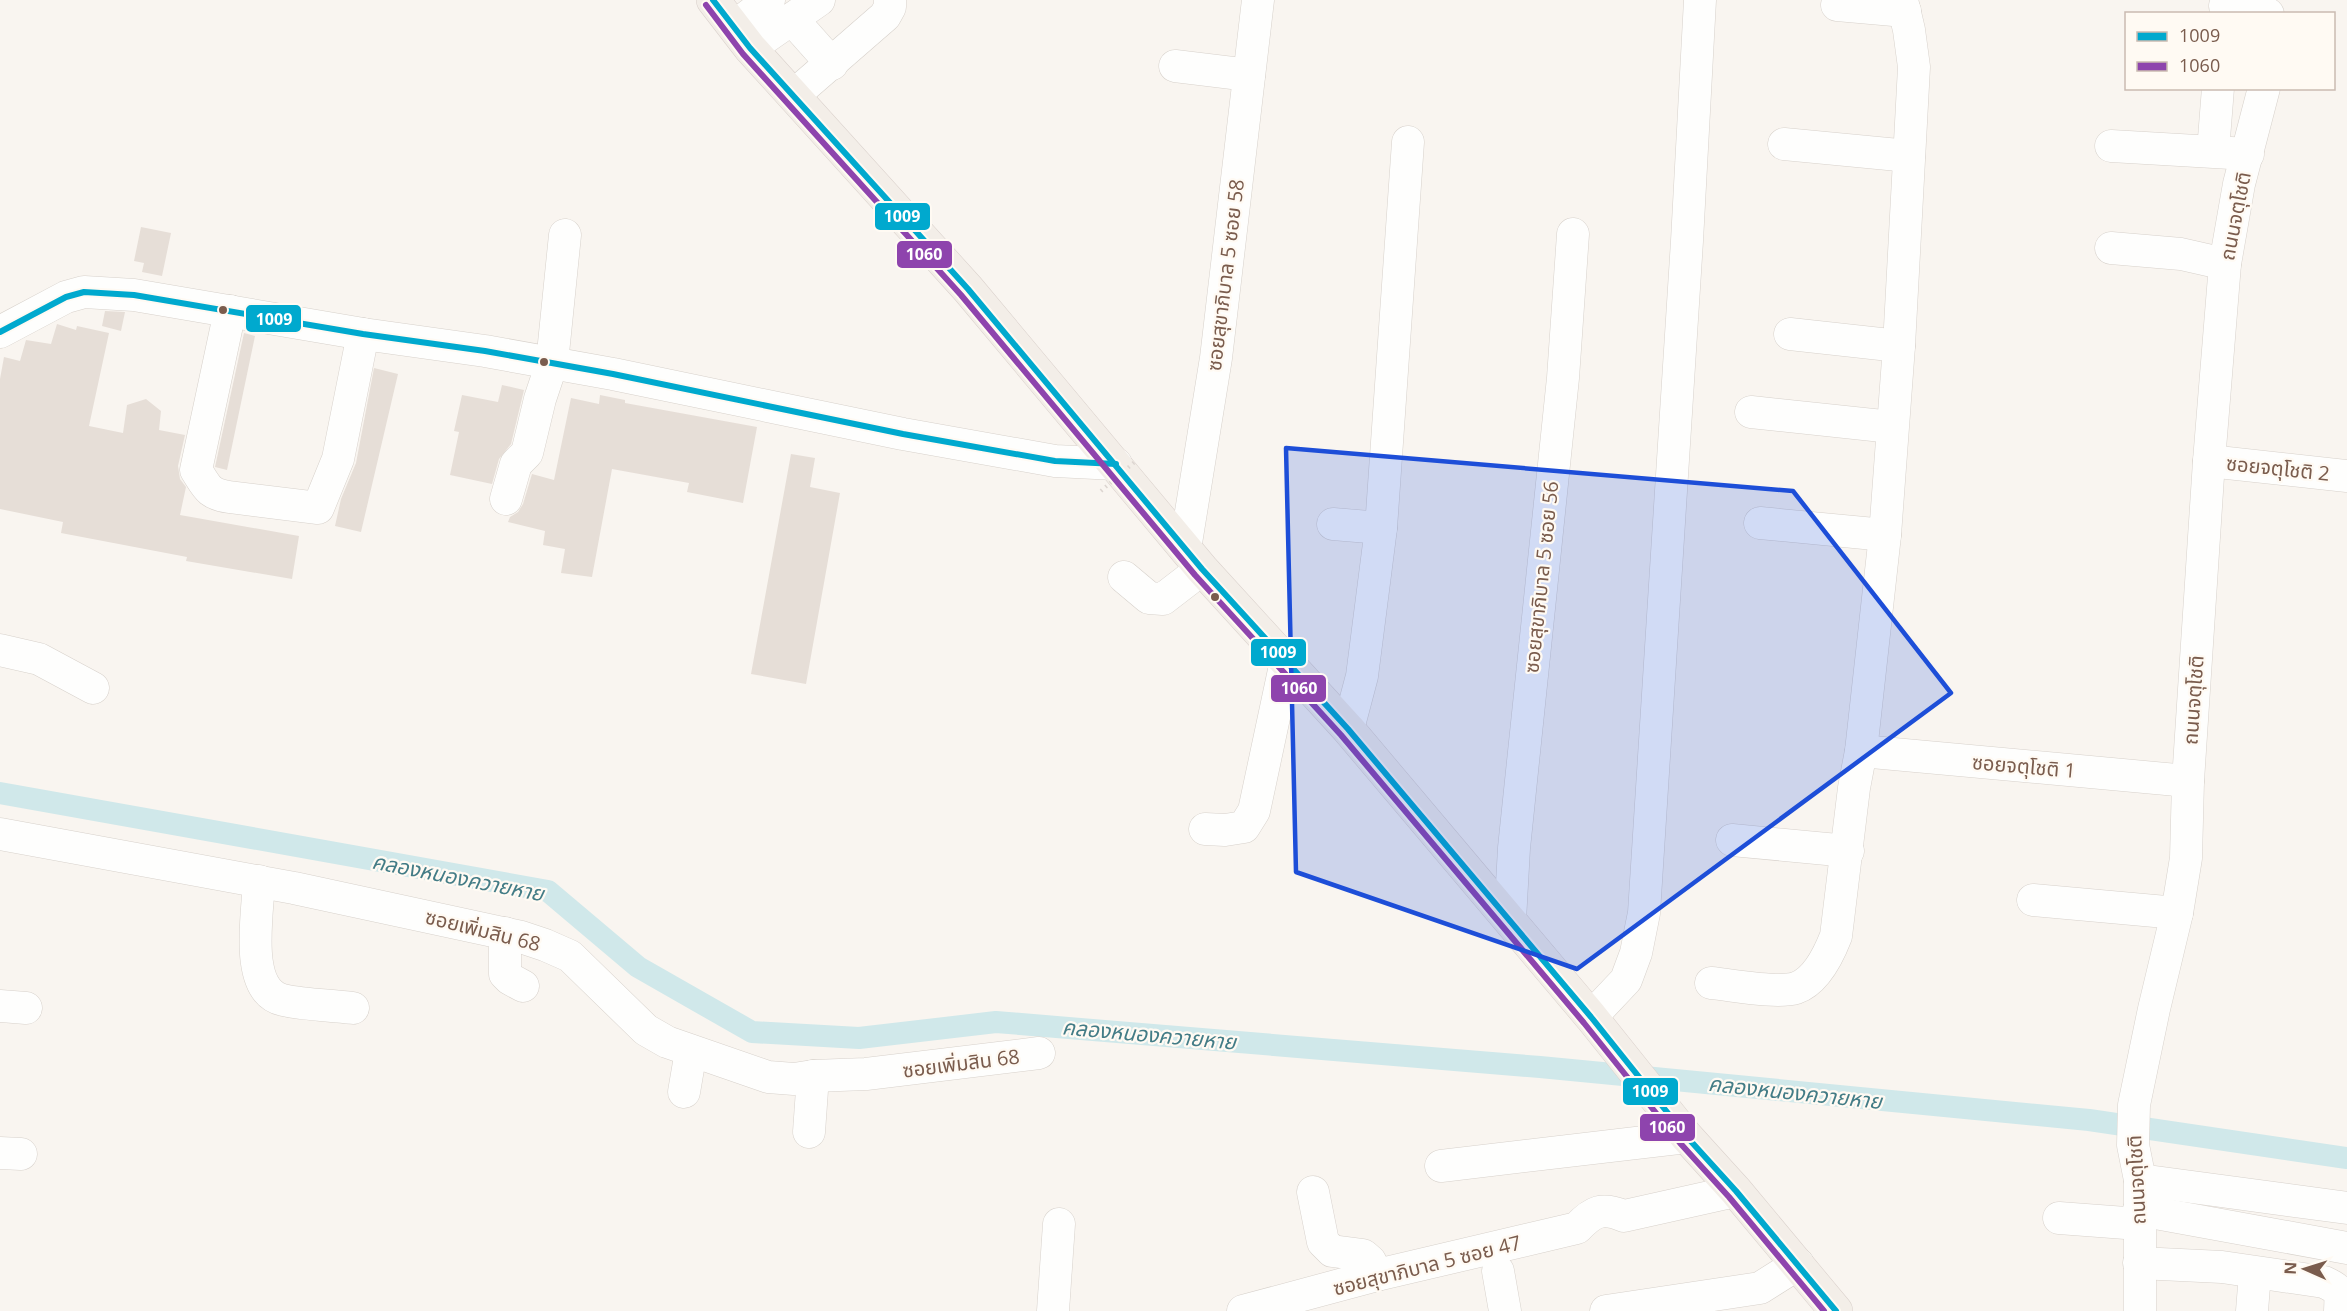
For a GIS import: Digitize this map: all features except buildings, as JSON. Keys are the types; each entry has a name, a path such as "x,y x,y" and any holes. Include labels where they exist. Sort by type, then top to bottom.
{"main road":[{"path":"713,0 793,96 968,290 1193,559 1348,729 1592,1017 1687,1137 1736,1191 1836,1311"}],"street":[{"path":"742,37 781,9 819,0"},
{"path":"793,96 885,16 890,7 890,0"},
{"name":"ซอยสุขาภิบาล 5 ซอย 58","path":"1193,559 1258,0"},
{"path":"1592,1017 1626,980 1636,953 1644,913 1700,0"},
{"path":"1711,983 1783,990 1798,987 1809,979 1830,951 1836,936 1854,788 1861,751 1885,535 1899,346 1914,67 1904,6 1837,5"},
{"path":"2225,7 2256,12"},
{"path":"781,9 832,64"},
{"path":"1175,66 1249,75"},
{"path":"2213,152 2218,90"},
{"name":"ถนนจตุโชติ","path":"2140,1311 2139,1205 2133,1145 2134,1105 2177,913 2186,858 2187,781 2225,264 2239,184 2263,90"},
{"path":"1348,729 1362,676 1381,528 1408,142"},
{"path":"1784,144 1909,156"},
{"path":"2111,146 2247,154"},
{"name":"ซอยสุขาภิบาล 5 ซอย 56","path":"1510,920 1514,848 1563,378 1573,234"},
{"path":"506,500 516,464 527,453 540,399 552,363 565,236"},
{"path":"2111,248 2181,254 2225,264"},
{"path":"0,332 66,297 84,292 134,295 552,363 926,438 1118,472"},
{"path":"230,311 196,470 207,488 215,495 318,508 338,459 363,333"},
{"path":"1790,334 1899,346"},
{"path":"1751,412 1892,427"},
{"name":"ซอยจตุโชติ 2","path":"2209,461 2347,476"},
{"path":"1760,523 1885,535"},
{"path":"1333,524 1381,528"},
{"path":"1124,577 1149,598 1163,598 1193,559"},
{"path":"0,650 39,659 93,688"},
{"path":"1205,830 1244,827 1254,811 1286,661"},
{"name":"ซอยจตุโชติ 1","path":"1861,751 2187,781"},
{"name":"ซอยเพิ่มสิน 68","path":"0,834 259,881 505,933 545,945 570,956 646,1030 667,1042 768,1077 866,1074 1039,1053"},
{"path":"1732,840 1848,851"},
{"path":"259,881 256,961 260,980 270,994 281,1000 353,1008"},
{"path":"2033,900 2177,913"},
{"path":"505,933 505,974 510,980 523,986"},
{"path":"684,1092 691,1051"},
{"path":"809,1132 813,1076"},
{"path":"1441,1166 1687,1137"},
{"name":"ซอยสุขาภิบาล 5 ซอย 47","path":"1243,1311 1377,1275 1577,1228 1590,1214 1610,1211 1624,1216 1736,1191"},
{"path":"1313,1192 1323,1242 1332,1251 1363,1255 1370,1261 1377,1275"},
{"path":"2139,1205 2347,1248"},
{"path":"2059,1218 2139,1205 2347,1208"},
{"path":"1053,1311 1059,1224"},
{"path":"2139,1263 2222,1267 2324,1282 2335,1287 2341,1294 2340,1311"},
{"path":"1606,1311 1760,1288 1798,1264"},
{"path":"1498,1271 1504,1311"},
{"path":"2253,1311 2255,1273"}],"highlighted area":[{"path":"1286,448 1793,491 1951,693 1577,969 1296,872"}],"waterway":[{"name":"คลองหนองควายหาย","path":"0,793 548,891 638,967 752,1032 859,1038 996,1022 1540,1067 2089,1120 2347,1158"}],"transit line":[{"name":"1009","path":"713,0 750,48 968,289 1202,569 1348,729 1591,1017 1687,1137 1736,1191 1836,1311"},
{"name":"1060","path":"706,5 743,54 961,295 1195,575 1341,735 1584,1023 1680,1143 1729,1197 1824,1311"},
{"name":"1009","path":"0,332 66,297 84,292 134,295 363,334 485,351 613,374 903,434 1055,461 1116,464"}]}
